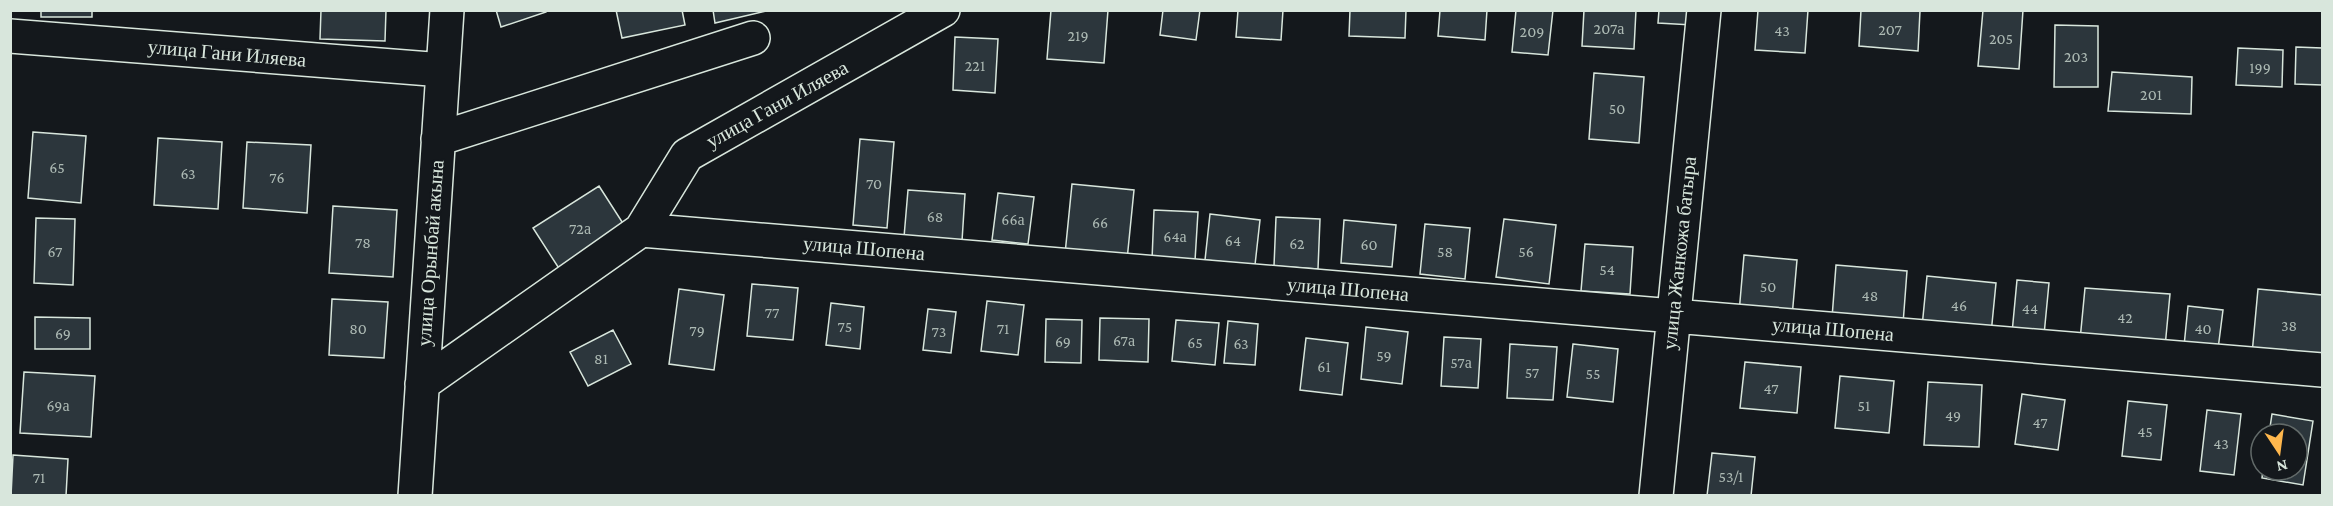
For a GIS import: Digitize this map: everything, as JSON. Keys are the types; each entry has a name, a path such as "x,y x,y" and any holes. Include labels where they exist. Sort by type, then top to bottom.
{"street":[{"name":"улица Орынбай акына","path":"415,495 447,10"},
{"name":"улица Гани Иляева","path":"641,230 687,155 943,10"},
{"name":"улица Жанкожа батыра","path":"1656,495 1704,10"},
{"name":"улица Гани Иляева","path":"10,36 442,70"},
{"path":"438,139 753,38"},
{"name":"улица Шопена","path":"641,230 2322,370"},
{"path":"422,384 641,230"}],"building":[{"path":"41,10 92,10 92,17 41,17"},
{"path":"321,10 386,10 385,41 320,39"},
{"path":"496,10 546,10 546,12 501,27"},
{"path":"616,10 682,10 685,25 622,38"},
{"path":"713,10 770,10 715,23"},
{"path":"1051,10 1108,10 1104,63 1047,59"},
{"path":"1163,10 1200,10 1196,40 1160,35"},
{"path":"1238,10 1283,10 1281,40 1236,37"},
{"path":"1350,10 1406,10 1405,38 1349,36"},
{"path":"1440,10 1487,10 1485,40 1438,36"},
{"path":"1516,10 1553,10 1548,55 1512,52"},
{"path":"1584,10 1636,10 1634,49 1582,46"},
{"path":"1659,10 1693,10 1692,25 1658,23"},
{"path":"1758,10 1808,10 1805,53 1755,50"},
{"path":"1861,10 1920,11 1918,51 1859,46"},
{"path":"1983,10 2023,10 2019,69 1978,66"},
{"path":"2055,25 2098,26 2098,87 2054,87"},
{"path":"955,37 998,39 995,93 953,90"},
{"path":"2296,47 2322,48 2322,85 2295,84"},
{"path":"2238,48 2283,50 2282,87 2236,85"},
{"path":"2112,72 2192,77 2191,114 2108,111"},
{"path":"1594,73 1644,77 1639,143 1589,139"},
{"path":"33,132 86,136 81,203 28,198"},
{"path":"158,138 222,142 218,209 154,205"},
{"path":"860,139 894,142 887,228 853,225"},
{"path":"247,142 311,145 307,213 243,208"},
{"path":"1072,184 1134,190 1127,260 1065,254"},
{"path":"599,186 626,228 560,270 533,228"},
{"path":"908,190 965,194 962,241 904,237"},
{"path":"998,193 1034,197 1028,244 992,240"},
{"path":"333,206 397,210 393,277 329,273"},
{"path":"1154,210 1198,212 1195,261 1152,260"},
{"path":"1210,214 1260,220 1255,265 1205,260"},
{"path":"1276,217 1320,219 1318,269 1274,266"},
{"path":"36,218 75,219 73,285 34,283"},
{"path":"1504,219 1556,225 1549,284 1496,277"},
{"path":"1344,220 1396,225 1392,267 1341,263"},
{"path":"1425,224 1470,228 1465,279 1420,274"},
{"path":"1585,244 1633,247 1630,294 1581,291"},
{"path":"1744,255 1797,260 1792,317 1739,313"},
{"path":"1836,265 1907,271 1903,324 1832,318"},
{"path":"1927,276 1996,283 1991,334 1922,327"},
{"path":"2017,280 2049,283 2044,335 2012,333"},
{"path":"752,284 798,288 793,340 747,336"},
{"path":"2085,288 2170,294 2165,347 2080,340"},
{"path":"679,289 724,295 714,370 669,364"},
{"path":"2258,289 2322,295 2322,361 2252,354"},
{"path":"332,299 388,302 384,358 329,355"},
{"path":"987,301 1024,305 1018,355 981,351"},
{"path":"831,303 864,307 860,349 826,345"},
{"path":"2188,306 2223,310 2218,349 2184,346"},
{"path":"928,309 956,312 951,353 923,350"},
{"path":"35,317 90,318 90,349 35,349"},
{"path":"1100,318 1149,319 1148,362 1099,360"},
{"path":"1046,319 1082,320 1081,363 1045,362"},
{"path":"1176,320 1219,323 1215,365 1172,361"},
{"path":"1228,321 1258,324 1255,365 1224,363"},
{"path":"1366,327 1408,332 1402,384 1361,379"},
{"path":"613,330 631,364 588,386 570,352"},
{"path":"1444,337 1481,339 1478,388 1441,386"},
{"path":"1306,338 1348,343 1342,395 1300,390"},
{"path":"1510,344 1557,347 1553,400 1507,398"},
{"path":"1573,344 1618,349 1613,402 1567,397"},
{"path":"1745,362 1801,367 1797,413 1740,408"},
{"path":"24,372 95,376 91,437 20,433"},
{"path":"1840,376 1894,381 1889,433 1835,428"},
{"path":"1928,382 1982,385 1979,447 1924,445"},
{"path":"2022,394 2065,400 2058,450 2015,444"},
{"path":"2128,401 2167,405 2161,460 2122,456"},
{"path":"2207,410 2241,414 2234,475 2200,471"},
{"path":"2272,414 2313,421 2309,447 2309,422 2271,422"},
{"path":"1712,453 1755,457 1751,496 1707,496"},
{"path":"13,455 68,459 66,496 11,496"},
{"path":"2285,482 2303,482 2303,485"}]}
